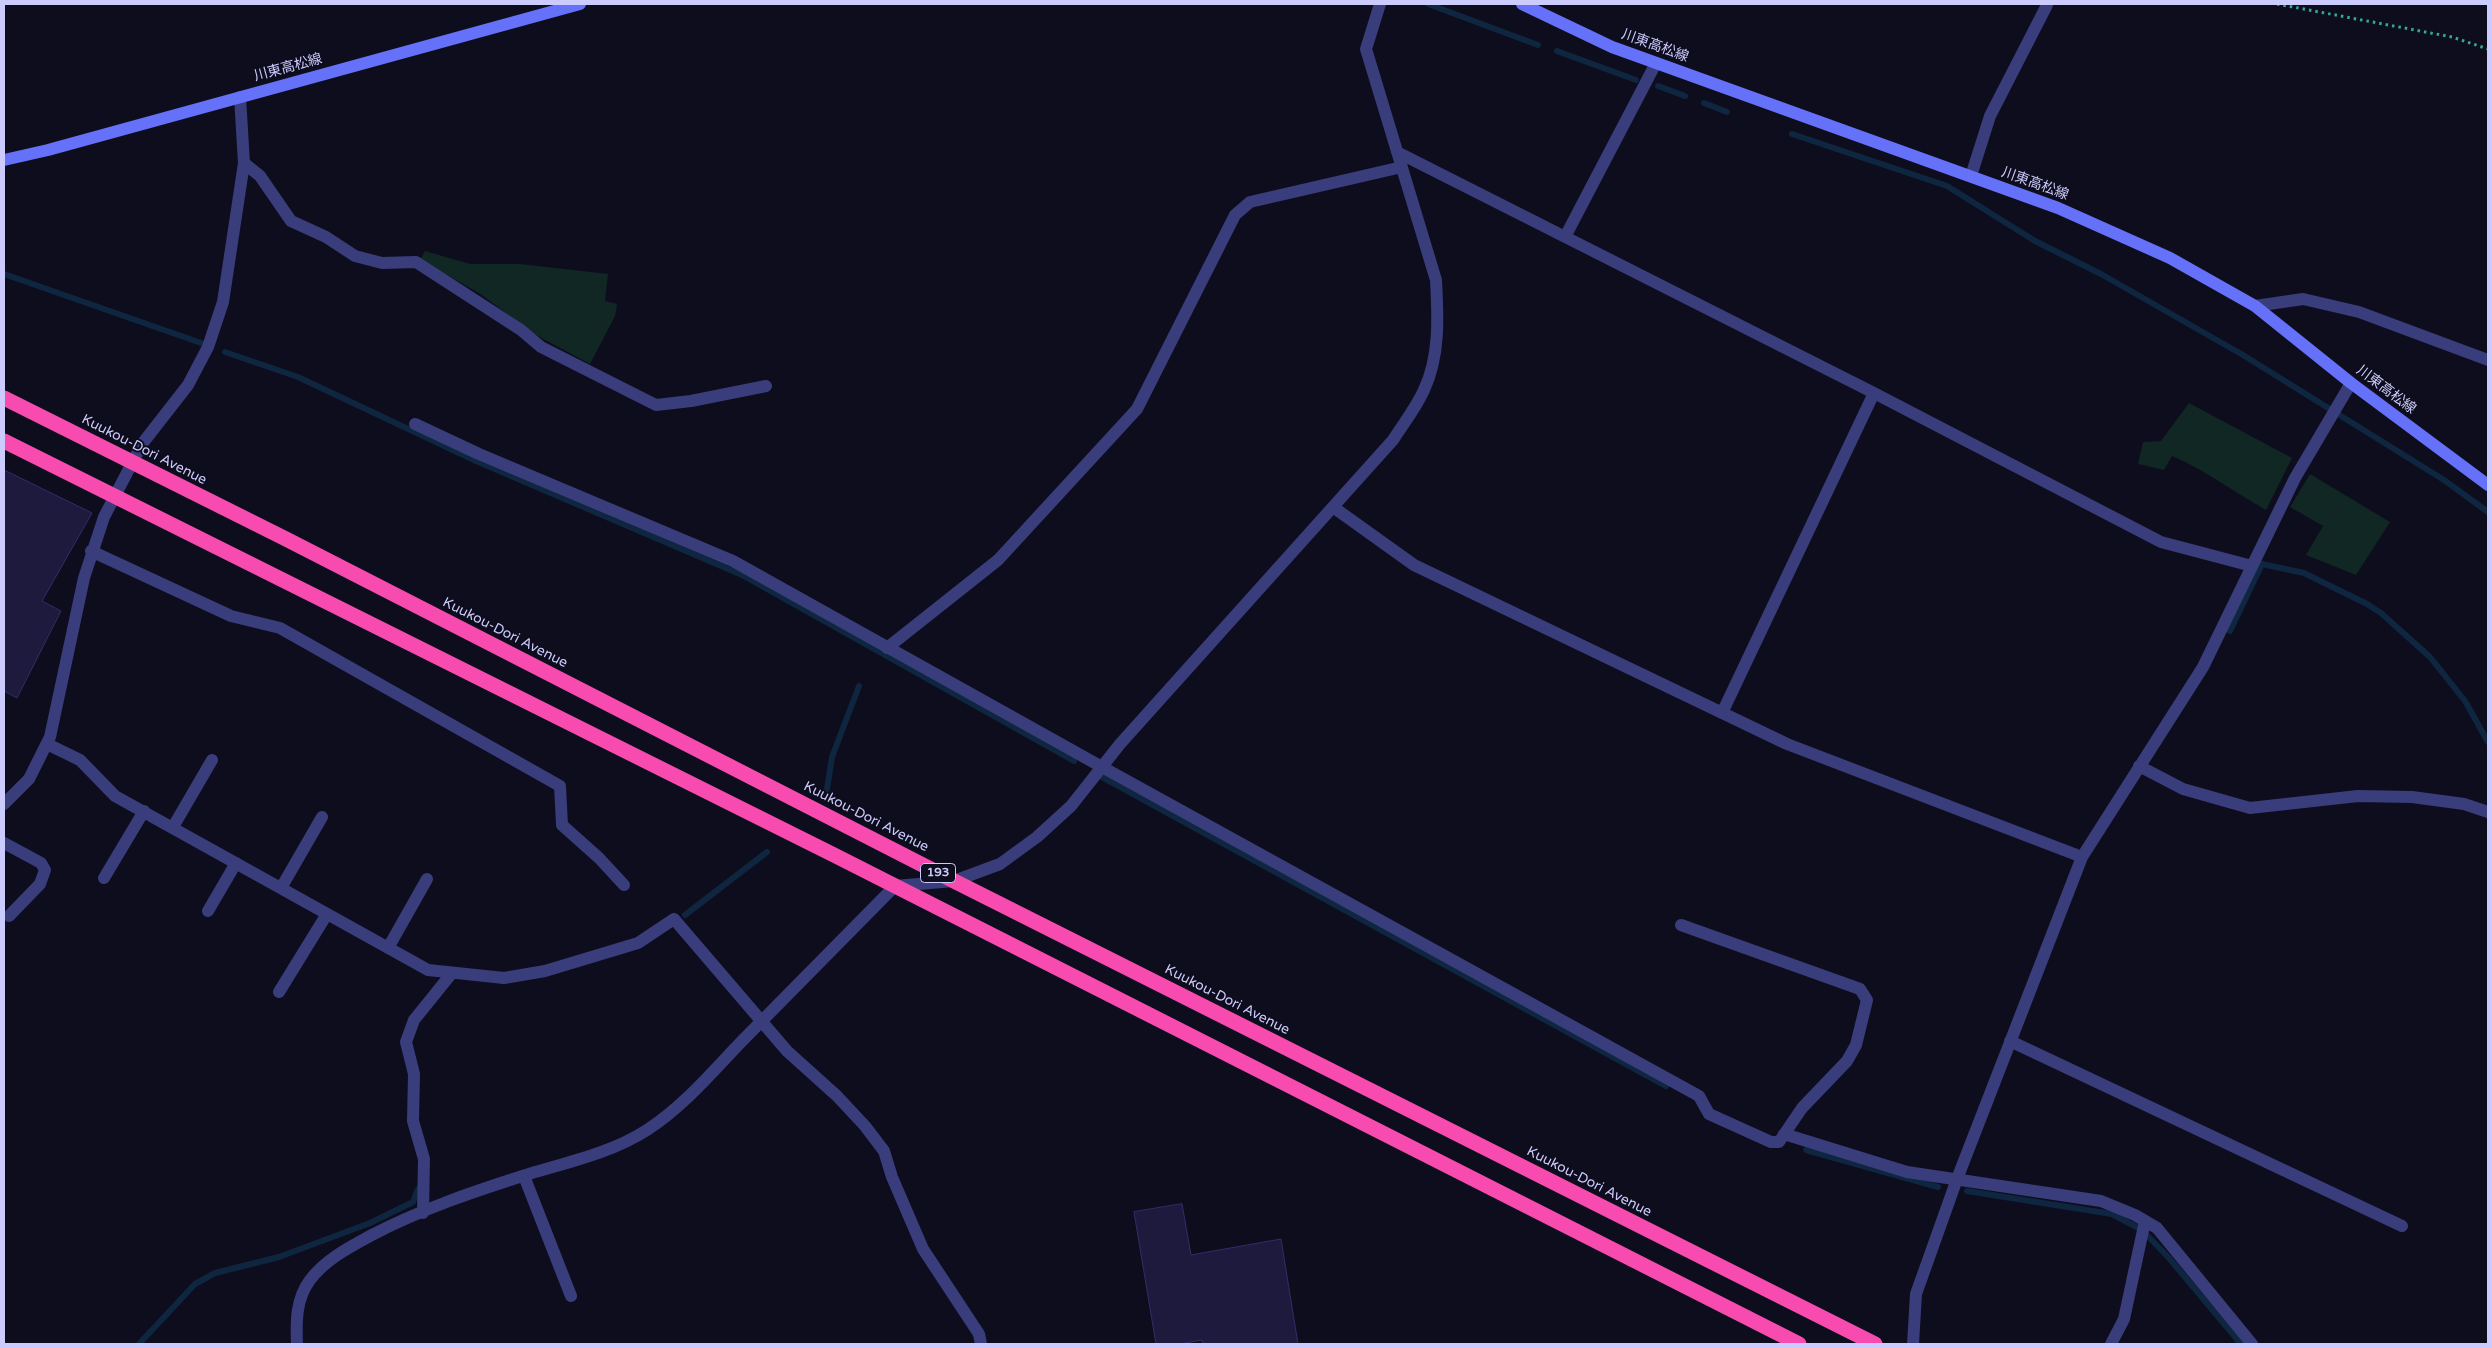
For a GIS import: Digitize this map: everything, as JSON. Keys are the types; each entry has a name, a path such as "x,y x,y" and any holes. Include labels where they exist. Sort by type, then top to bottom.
{"highway":[{"name":"Kuukou-Dori Avenue","path":"4,398 954,881 1875,1344"},
{"name":"193","path":"4,441 895,886 1798,1344"}],"main road":[{"name":"川東高松線","path":"4,160 48,150 580,4"},
{"name":"川東高松線","path":"1522,4 1612,47 2058,208 2170,258 2255,306 2352,383 2488,485"}],"street":[{"path":"297,1344 296,1315 300,1299 309,1281 321,1267 346,1249 387,1227 491,1186 604,1150 625,1142 647,1130 703,1081 895,886 954,881 1000,864 1037,837 1072,806 1120,744 1393,440 1424,390 1435,357 1438,320 1436,280 1366,49 1380,4"},
{"path":"1971,176 1990,116 2047,5"},
{"path":"1565,237 1656,63"},
{"path":"4,804 29,779 47,744 57,713 67,654 91,551 104,517 142,444 188,385 208,347 223,302 244,163 240,97"},
{"path":"1397,152 1874,393 2160,542 2252,566"},
{"path":"244,163 260,176 291,222 326,237 355,256 382,264 416,262 521,330 540,347 656,405 691,401 766,386"},
{"path":"888,648 998,560 1137,409 1235,215 1250,202 1402,167"},
{"path":"2255,306 2303,299 2359,312 2488,360"},
{"path":"1913,1344 1916,1294 1956,1179 2082,857 2203,667 2294,478 2352,383"},
{"path":"1722,713 1874,393"},
{"path":"415,424 479,454 733,561 1102,768 1699,1096 1709,1114 1771,1142 1779,1142 1802,1108 1847,1061 1856,1045 1867,1000 1860,989 1681,925"},
{"path":"1333,507 1414,565 1786,744 2082,857"},
{"path":"91,551 231,616 280,628 560,786 562,825 599,858 624,885"},
{"path":"47,744 80,760 115,796 428,970 504,978 546,971 638,942 674,919 763,1020 787,1051 837,1096 866,1126 884,1151 892,1177 923,1249 979,1334 981,1344"},
{"path":"173,827 212,760"},
{"path":"2140,766 2183,789 2250,808 2358,796 2412,797 2464,804 2488,812"},
{"path":"104,878 144,812"},
{"path":"281,888 322,818"},
{"path":"4,843 41,863 45,870 40,884 9,916"},
{"path":"208,911 236,863"},
{"path":"388,948 427,879"},
{"path":"279,992 327,914"},
{"path":"423,1213 424,1159 413,1121 414,1074 406,1042 414,1020 452,973"},
{"path":"2010,1041 2402,1226"},
{"path":"1784,1134 1907,1172 2101,1201 2157,1228 2252,1344"},
{"path":"524,1176 571,1296"},
{"path":"2111,1344 2124,1319 2145,1221"}],"path":[{"path":"2277,4 2452,37 2488,49"}],"green space":[{"path":"425,251 470,264 520,264 608,274 605,301 617,304 615,316 590,364 536,335 479,293 420,260"},
{"path":"2189,403 2292,458 2266,510 2208,474 2172,456 2164,470 2138,464 2143,442 2161,441"},
{"path":"2310,474 2390,522 2356,575 2306,555 2323,526 2290,507"}],"building":[{"path":"4,470 92,513 42,601 61,611 17,698 4,691"},
{"path":"1182,1204 1191,1255 1281,1239 1298,1344 1203,1344 1202,1340 1180,1344 1156,1344 1134,1212"}],"waterway":[{"path":"1428,4 1538,45"},
{"path":"1557,51 1636,80"},
{"path":"1658,86 1685,96"},
{"path":"1704,103 1727,112"},
{"path":"1792,134 1947,186 2035,241 2101,274 2243,355 2444,480 2488,512"},
{"path":"4,274 204,344"},
{"path":"225,352 298,377 476,461 742,575 1074,761"},
{"path":"2230,631 2262,564 2304,573 2367,604 2381,613 2430,657 2465,701 2488,742"},
{"path":"827,789 832,757 859,686"},
{"path":"1102,777 1666,1086"},
{"path":"685,915 767,852"},
{"path":"1806,1150 1938,1187"},
{"path":"139,1344 195,1284 215,1273 279,1257 370,1223 413,1202 418,1189"},
{"path":"1967,1191 2112,1214 2142,1230 2169,1258 2241,1344"}]}
